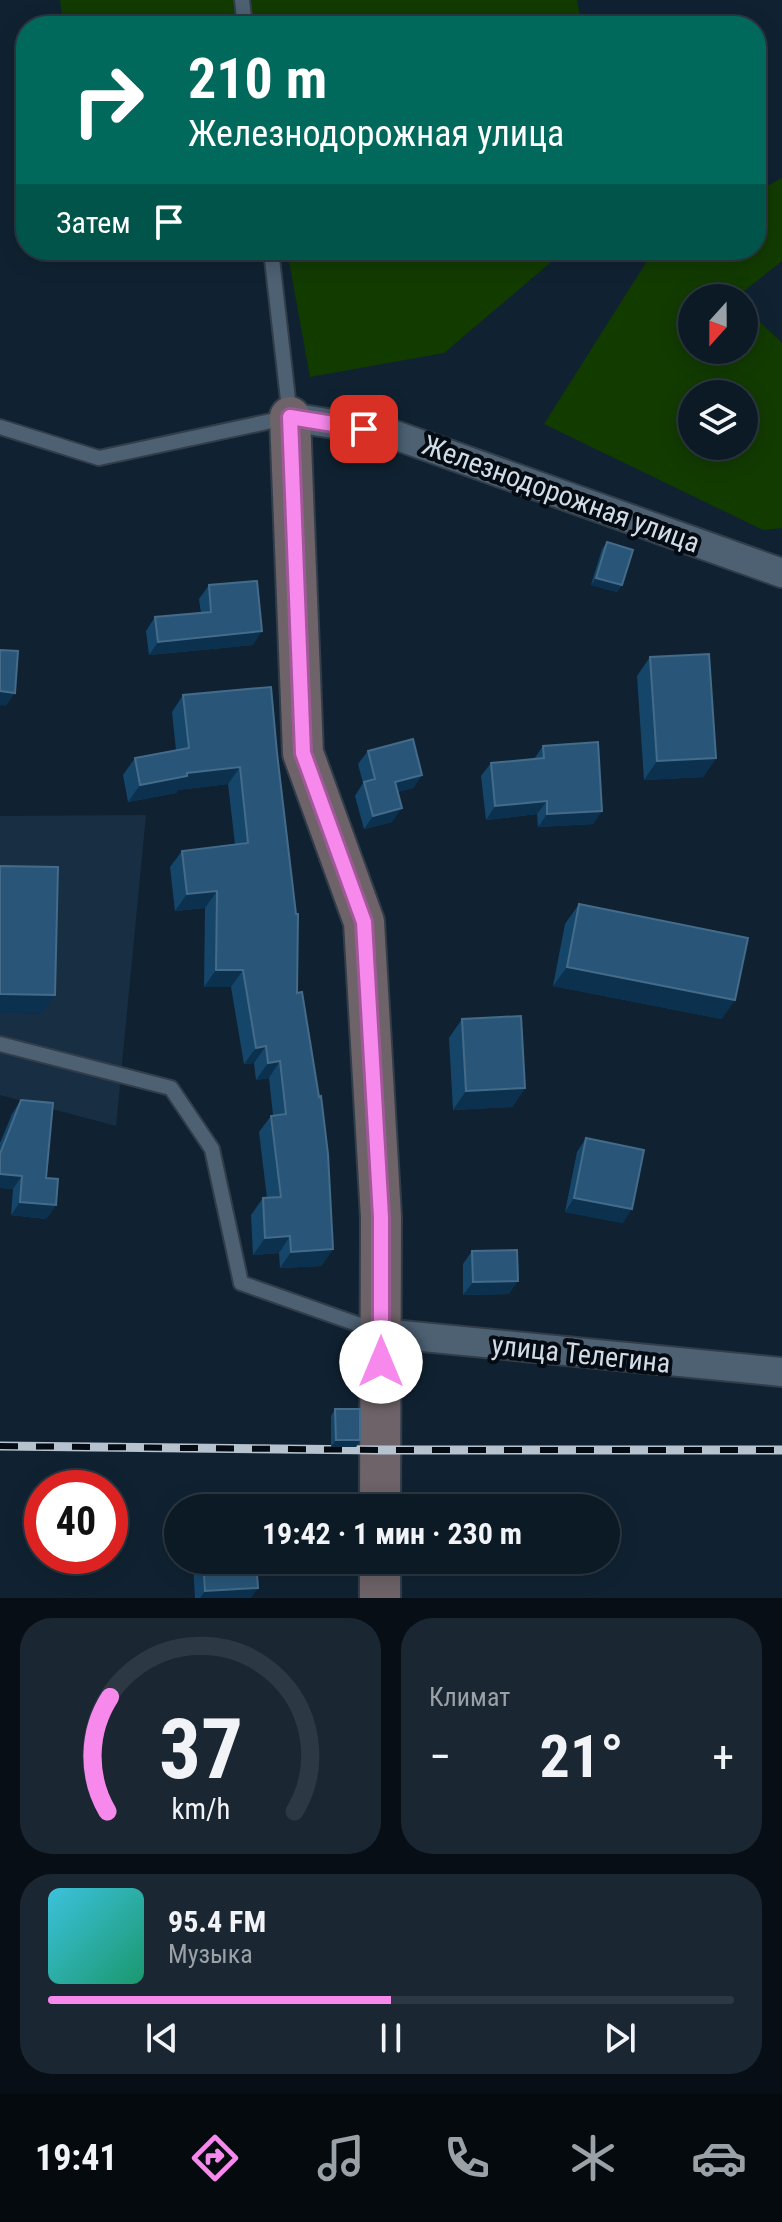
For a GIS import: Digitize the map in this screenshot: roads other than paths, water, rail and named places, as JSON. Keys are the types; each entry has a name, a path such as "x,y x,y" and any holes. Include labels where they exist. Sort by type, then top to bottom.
{"street":[{"name":"Железнодорожная улица","path":"290,417 389,433 782,573"},
{"path":"290,417 303,753 364,922 381,1217 380,1494"},
{"name":"улица Телегина","path":"381,1333 782,1372"},
{"path":"380,1574 380,1598"}],"lane":[{"path":"0,427 99,458 290,417 272,260"},
{"path":"0,1044 171,1088 212,1149 241,1283 381,1333"}],"railway":[{"path":"0,1446 782,1450"}]}
